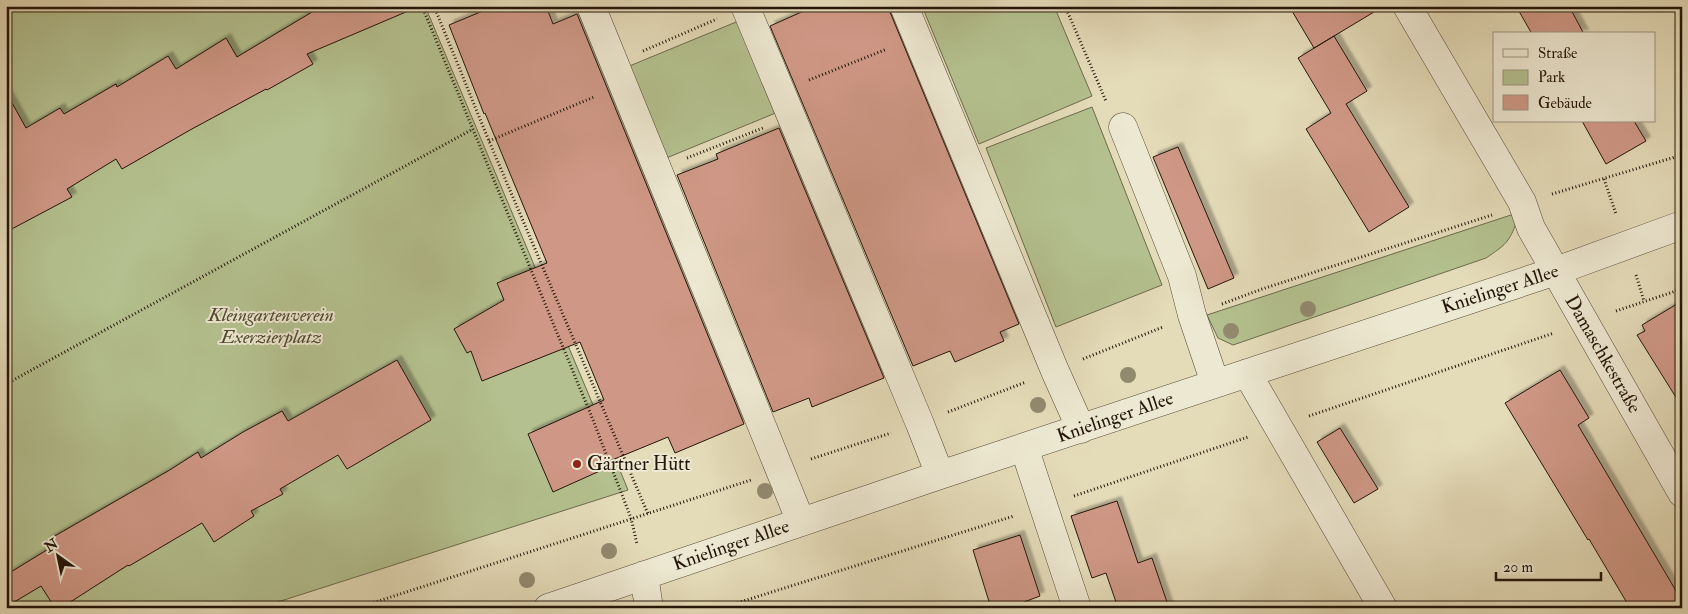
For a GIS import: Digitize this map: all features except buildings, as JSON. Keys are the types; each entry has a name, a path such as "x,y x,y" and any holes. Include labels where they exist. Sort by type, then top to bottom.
{"street":[{"path":"591,6 801,522"},
{"path":"904,6 1055,371 1081,429"},
{"name":"Damaschkestraße","path":"1407,6 1522,202 1531,228 1682,493"},
{"path":"745,7 940,475"},
{"path":"1123,127 1182,276 1192,315 1215,383"},
{"name":"Knielinger Allee","path":"548,608 1215,383 1556,271 1682,225"},
{"path":"1247,373 1383,608"},
{"path":"1024,448 1077,608"},
{"path":"644,575 649,608"}],"path":[{"path":"422,6 619,486 631,518 644,575"},
{"path":"434,6 489,141 648,514"},
{"path":"1065,6 1103,96 1123,127"},
{"path":"489,141 745,7"},
{"path":"781,91 917,38"},
{"path":"657,170 792,117"},
{"path":"6,384 473,128"},
{"path":"1192,315 1262,289 1490,215 1522,202 1682,155"},
{"path":"721,608 1044,506 1682,289"}],"green space":[{"name":"Kleingartenverein Exerzierplatz","path":"6,6 425,6 628,490 259,608 6,608"},
{"path":"922,6 1054,6 1092,96 979,144"},
{"path":"741,20 778,112 664,159 627,67"},
{"path":"1092,107 1162,285 1056,327 986,148"},
{"path":"1514,214 1517,221 1509,239 1486,258 1233,345 1218,338 1207,315"}],"place":[{"name":"Gärtner Hütt","path":"577,464"}]}
